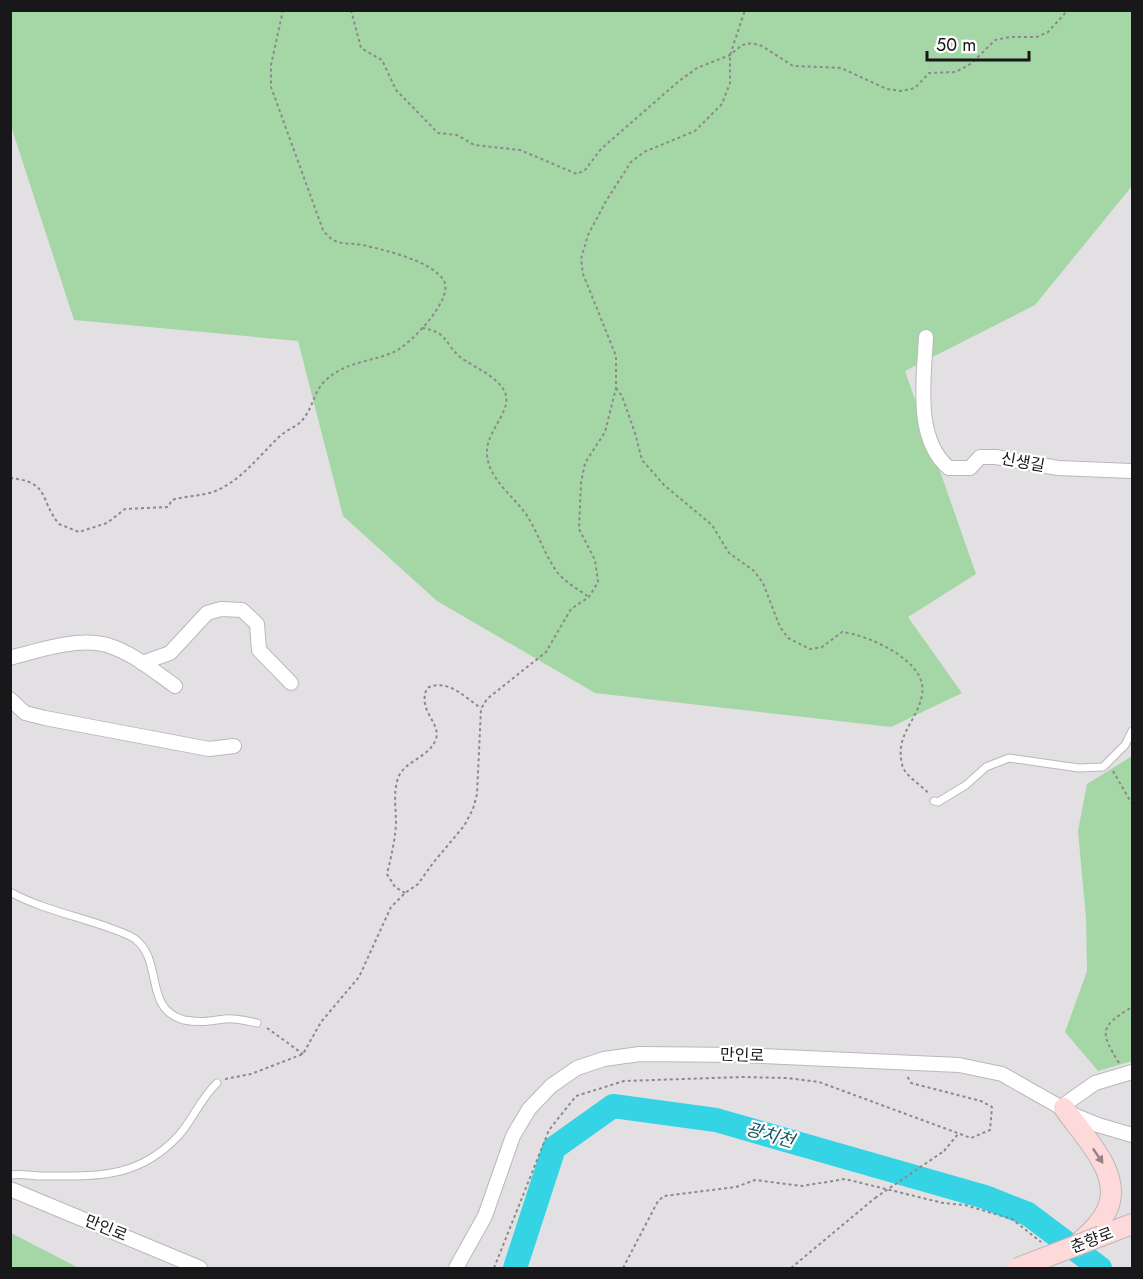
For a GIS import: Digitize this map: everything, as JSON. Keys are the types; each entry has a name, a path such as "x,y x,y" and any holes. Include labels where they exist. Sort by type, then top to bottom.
{"street":[{"name":"신생길","path":"926,337 923,399 926,424 938,459 949,468 970,468 980,457 996,457 1058,468 1132,471"},
{"path":"142,663 170,653 207,613 221,609 243,610 257,624 259,650 291,683"},
{"path":"10,658 77,643 106,644 142,663 175,686"},
{"path":"10,699 26,713 45,718 209,749 234,746"},
{"name":"만인로","path":"456,1269 485,1216 513,1136 529,1109 551,1086 577,1068 604,1059 640,1054 741,1054 988,1070 1021,1083 1098,1125 1132,1135"},
{"path":"1076,1246 1100,1222 1110,1202 1112,1190 1102,1162 1062,1107 1095,1083 1129,1073"},
{"name":"만인로","path":"10,1189 200,1269"},
{"name":"춘향로","path":"1018,1269 1132,1224"}],"lane":[{"path":"934,801 938,802 966,785 986,767 1002,760 1041,761 1096,769 1107,764 1125,746 1132,731"},
{"path":"10,892 34,904 73,914 134,938 147,950 158,998 174,1016 197,1022 227,1019 257,1023"},
{"path":"10,1175 91,1176 116,1174 135,1168 156,1155 179,1135 217,1083"}],"path":[{"path":"10,478 34,483 42,490 59,524 79,532 106,523 125,509 168,507 172,500 216,491 236,479 284,432 304,418 314,395 326,380 356,362 396,351 422,328 443,301 447,290 446,283 437,271 422,263 375,248 338,244 329,239 323,230 271,87 271,65 283,10"},
{"path":"351,10 361,48 382,60 396,90 438,133 457,135 474,145 520,150 577,174 585,170 601,149 640,118 679,81 697,68 730,55 742,45 752,43 762,46 793,66 841,68 887,89 902,91 915,88 929,73 956,72 972,63 996,40 1010,37 1037,37 1048,32 1068,10"},
{"path":"217,1083 251,1074 303,1054 321,1022 359,977 391,907 418,884 433,862 464,826 473,809 481,708 488,699 546,652 571,609 589,597 598,582 598,572 579,529 581,483 585,463 605,432 616,388 616,356 583,274 580,259 595,219 631,162 644,152 695,130 722,104 730,83 730,55 744,20 745,10"},
{"path":"422,328 436,330 451,343 459,356 500,386 506,402 494,427 486,453 490,466 504,489 529,519 559,574 589,597"},
{"path":"616,388 622,396 642,460 663,485 712,525 729,553 753,571 763,583 780,627 788,638 810,649 822,647 842,632 852,633 900,654 917,670 922,681 923,692 916,714 902,736 900,757 905,772 921,784 934,801"},
{"path":"405,893 394,887 387,874 394,849 396,788 399,776 404,768 431,748 436,738 436,729 425,709 423,697 427,688 437,683 448,685 481,708"},
{"path":"1107,764 1132,804"},
{"path":"1129,1073 1109,1051 1105,1039 1107,1029 1115,1018 1132,1007"},
{"path":"257,1023 303,1054"},
{"path":"494,1269 549,1130 576,1096 624,1081 743,1077 787,1078 819,1082 971,1138 990,1130 992,1107 981,1101 911,1083 900,1063"},
{"path":"791,1269 875,1198 944,1150 958,1134"},
{"path":"623,1269 657,1201 664,1196 736,1187 755,1180 802,1186 845,1179 862,1181 943,1203 965,1204 1012,1219 1042,1242"}],"green space":[{"path":"10,11 1132,11 1132,186 1035,305 905,371 976,574 908,617 962,693 891,727 595,693 437,601 343,516 298,341 74,320 11,126"},
{"path":"1132,756 1132,1061 1098,1071 1065,1032 1087,971 1086,918 1078,831 1087,784"},
{"path":"11,1233 77,1267 79,1268 11,1268"}],"waterway":[{"name":"광치천","path":"515,1268 554,1148 613,1106 716,1120 985,1197 1028,1214 1100,1268"}]}
